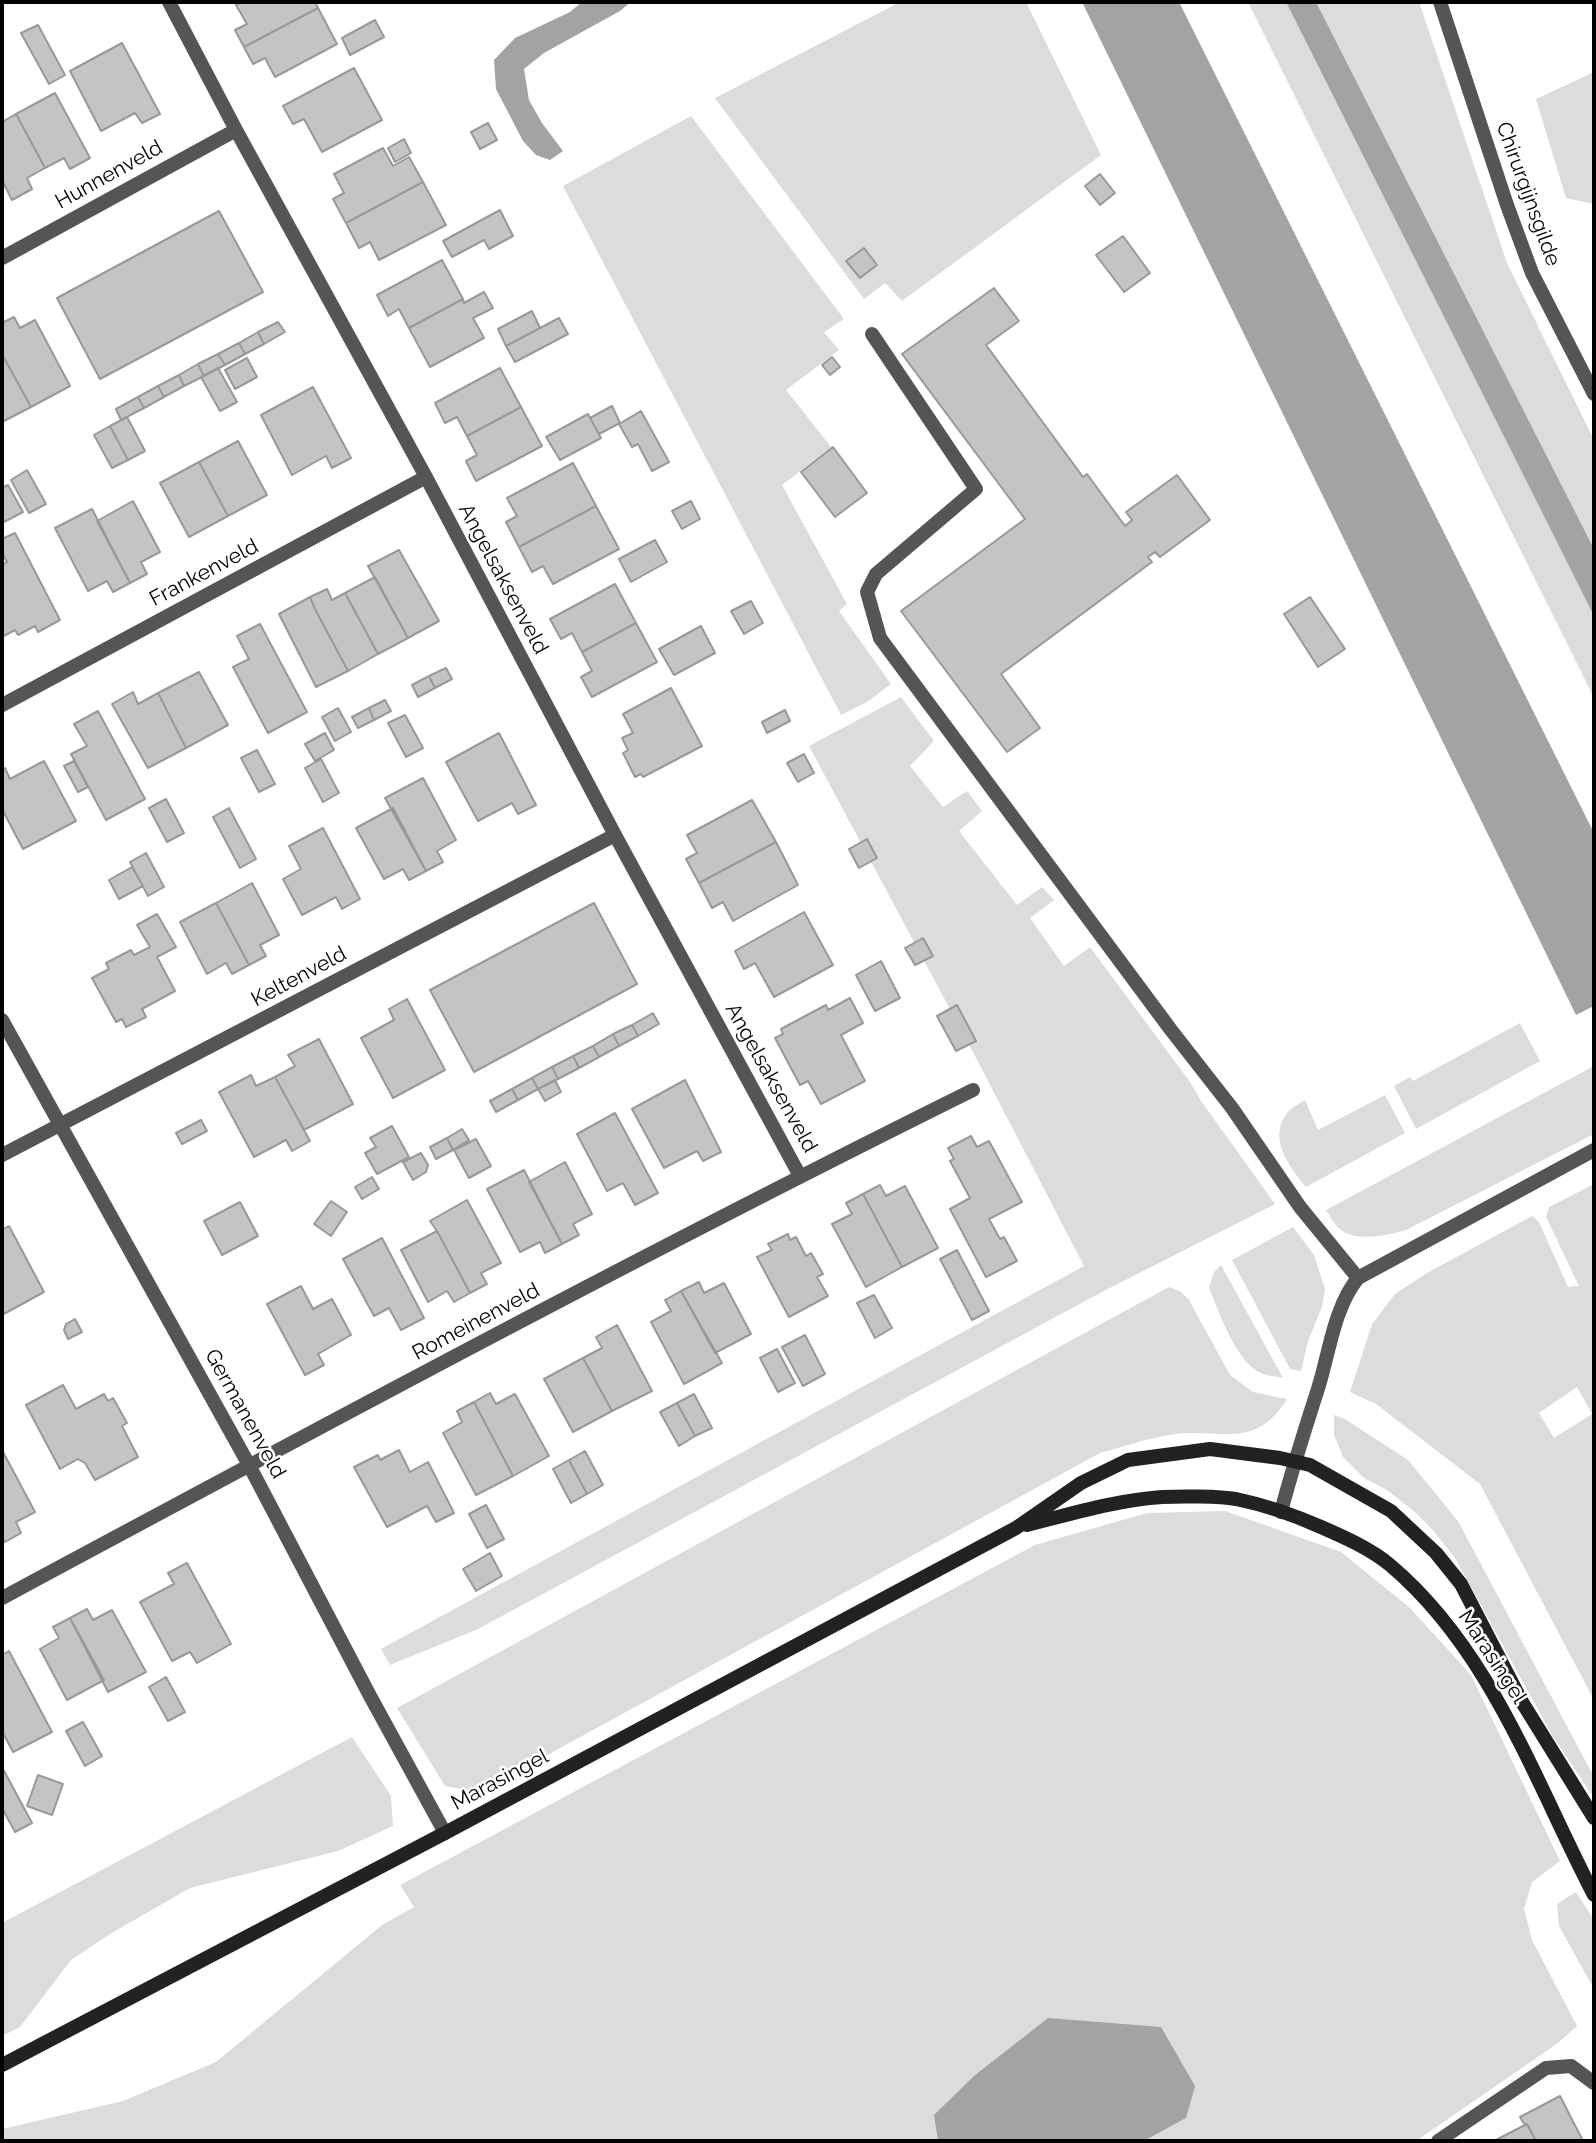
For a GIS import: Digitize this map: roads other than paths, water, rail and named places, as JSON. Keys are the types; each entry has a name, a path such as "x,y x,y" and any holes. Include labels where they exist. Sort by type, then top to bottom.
{"street":[{"name":"Angelsaksenveld","path":"169,2 800,1175"},
{"name":"Chirurgijnsgilde","path":"1440,2 1532,273 1594,394"},
{"name":"Hunnenveld","path":"2,258 236,130"},
{"path":"872,334 976,489 876,574 867,592 880,638 1231,1108 1300,1207 1358,1278"},
{"name":"Frankenveld","path":"2,705 426,477"},
{"name":"Keltenveld","path":"2,1155 615,835"},
{"name":"Germanenveld","path":"2,1020 249,1465 445,1833"},
{"name":"Romeinenveld","path":"2,1598 800,1175 973,1090"},
{"path":"1281,1512 1341,1304 1358,1278 1594,1150"},
{"name":"Marasingel","path":"2,2064 445,1833 1016,1528 1081,1483 1128,1460 1210,1449 1294,1461 1310,1465 1391,1511 1436,1553 1461,1584 1522,1702 1594,1818"},
{"name":"Marasingel","path":"1016,1528 1116,1504 1161,1497 1234,1499 1298,1517 1349,1539 1389,1564 1436,1609 1470,1656 1515,1732 1594,1895"},
{"path":"1438,2141 1546,2068 1571,2066 1594,2083"}]}
